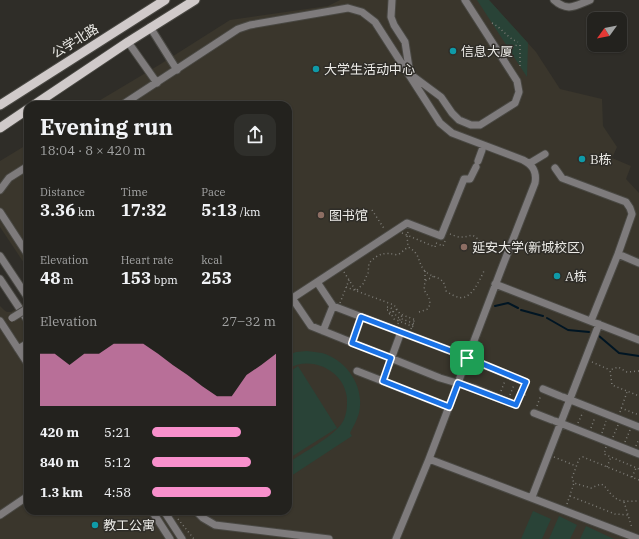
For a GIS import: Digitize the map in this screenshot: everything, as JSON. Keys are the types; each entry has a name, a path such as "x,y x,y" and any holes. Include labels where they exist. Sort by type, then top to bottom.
{"main road":[{"name":"公学北路","path":"0,105 165,0"},
{"path":"40,101 128,42 195,0"},
{"path":"0,128 24,112"}],"street":[{"path":"392,0 392,16 394,25 405,42 410,74 441,97 459,120 471,125 480,125 515,103 519,92 517,81 465,0"},
{"path":"554,0 559,5 571,7 590,0"},
{"path":"128,101 238,29 250,25 348,8 362,12 375,22 410,74 440,123 452,133 530,163 536,177 535,183 429,459 396,539"},
{"path":"150,28 176,70"},
{"path":"128,42 157,83"},
{"path":"292,298 407,223 441,236 464,178 470,180 482,150"},
{"path":"530,163 546,154"},
{"path":"555,168 562,178 626,202 632,214 618,254 591,321"},
{"path":"0,190 9,178 24,169"},
{"path":"0,212 24,248"},
{"path":"618,254 639,263"},
{"path":"0,256 24,292"},
{"path":"0,279 24,315"},
{"path":"317,282 336,307 526,382"},
{"path":"496,284 639,340"},
{"path":"292,302 311,326 516,405"},
{"path":"323,331 336,307"},
{"path":"24,310 2,323 24,358"},
{"path":"352,343 361,317"},
{"path":"532,497 549,454 556,421 564,398 586,359 599,324"},
{"path":"383,381 401,332"},
{"path":"18,349 24,345"},
{"path":"357,371 449,407"},
{"path":"543,389 636,426"},
{"path":"534,413 639,454"},
{"path":"429,459 639,539"},
{"path":"0,515 24,499"},
{"path":"155,515 170,539"},
{"path":"167,515 182,539"},
{"path":"200,515 215,525 329,539"}],"path":[{"path":"492,23 519,44"},
{"path":"509,50 519,44"},
{"path":"519,44 520,67"},
{"path":"372,210 382,225"},
{"path":"451,229 448,234 460,238 469,235 476,237 482,243"},
{"path":"408,232 408,247"},
{"path":"402,234 435,247 436,243 443,246 446,240"},
{"path":"408,247 415,250 425,271 424,290 430,300 428,310 419,312"},
{"path":"356,291 363,284 368,273 369,263 377,255 387,252 398,255 408,247"},
{"path":"341,267 356,291"},
{"path":"425,271 441,278 446,285 446,291 456,298 464,297 475,289 484,271"},
{"path":"425,281 434,276"},
{"path":"336,307 349,279"},
{"path":"346,287 394,305 398,308 400,314 415,319 414,323"},
{"path":"387,307 391,308 400,318 414,323"},
{"path":"389,314 398,308"},
{"path":"387,310 389,310 389,314 394,319 399,322 412,327 414,323"},
{"path":"399,322 402,314"},
{"path":"586,359 610,370 618,367 627,372 639,370"},
{"path":"610,370 612,385 639,396"},
{"path":"498,398 507,375"},
{"path":"508,402 517,379"},
{"path":"516,405 526,382"},
{"path":"534,413 543,389"},
{"path":"627,392 619,415 620,419 611,443 607,445 604,454 639,469"},
{"path":"521,393 527,396"},
{"path":"576,429 585,406"},
{"path":"621,408 639,415"},
{"path":"588,434 598,411"},
{"path":"623,448 636,426 636,414"},
{"path":"600,438 609,415"},
{"path":"549,454 576,466"},
{"path":"567,505 574,483 572,478 578,459 584,457 639,480"},
{"path":"607,467 611,457"},
{"path":"632,477 636,468"},
{"path":"574,483 590,488 601,484 606,487 613,497 624,502 639,501"},
{"path":"570,496 615,514 628,515"},
{"path":"624,502 633,531"},
{"path":"177,517 194,539"}],"shaded area":[{"name":"延安大学(新城校区)","path":"340,0 489,0 536,52 560,89 602,99 603,126 617,147 612,158 631,166 626,179 639,193 639,539 0,539 0,306 7,312 11,312 24,303 24,515 292,515 292,101 99,101 230,20 328,6"},
{"path":"24,146 24,263 0,227 0,161"}],"green space":[{"path":"477,0 489,0 528,43 527,77"},
{"path":"307,351 322,353 339,362 346,368 357,384 360,403 359,413 350,433 352,436 292,475 292,460 332,434 338,428 344,418 347,403 347,397 343,385 338,377 331,371 314,364 305,363 292,367 292,354"},
{"path":"298,366 337,428 292,456 292,370"},
{"path":"533,511 551,519 542,539 521,539"},
{"path":"559,516 577,525 570,539 549,539"},
{"path":"586,526 614,539 580,539"}],"waterway":[{"path":"495,306 508,303 518,308"},
{"path":"521,310 543,316"},
{"path":"547,318 568,330 589,332"},
{"path":"599,336 619,353 639,356"}],"place":[{"name":"信息大厦","path":"453,51"},
{"name":"大学生活动中心","path":"316,69"},
{"name":"B栋","path":"582,159"},
{"name":"图书馆","path":"321,215"},
{"name":"延安大学(新城校区)","path":"464,247"},
{"name":"A栋","path":"557,276"},
{"name":"教工公寓","path":"95,525"}],"route":[{"path":"361,317 467,358 526,382 516,405 458,383 449,407 383,381 391,358 352,343 361,317"}]}
